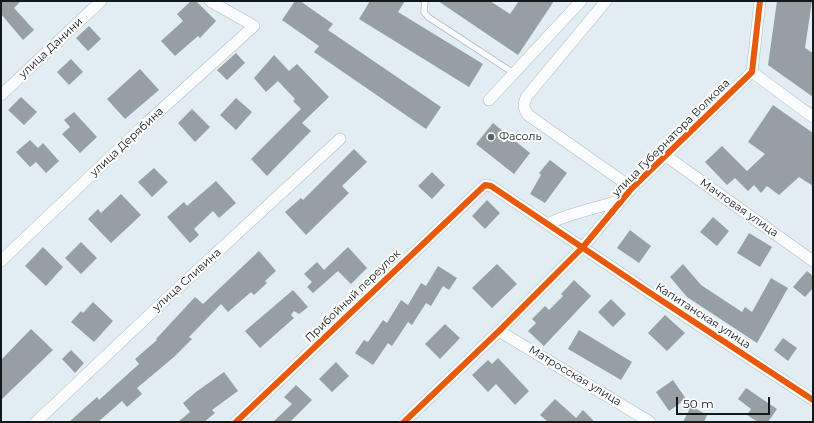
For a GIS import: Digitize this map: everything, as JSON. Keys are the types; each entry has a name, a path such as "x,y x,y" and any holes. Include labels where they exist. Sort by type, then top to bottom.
{"street":[{"name":"улица Данини","path":"1,95 101,1"},
{"name":"улица Дерябина","path":"1,261 143,126 254,26 210,1"},
{"path":"489,100 515,74 581,1"},
{"path":"606,1 527,96 524,103 524,110 528,115 632,188"},
{"path":"760,1 752,72 813,117"},
{"name":"улица Губернатора Волкова","path":"404,422 583,248 632,188 752,72"},
{"name":"улица Сливина","path":"36,422 158,306 340,139"},
{"name":"Мачтовая улица","path":"666,156 813,261"},
{"name":"Капитанская улица","path":"485,185 491,186 813,400"},
{"name":"Прибойный переулок","path":"236,422 485,185"},
{"path":"548,224 564,216 599,208 622,200"},
{"name":"Матросская улица","path":"499,331 644,421"}],"lane":[{"path":"424,1 424,12 428,17 515,74"}],"building":[{"path":"1,1 21,1 14,8 34,30 23,40 1,14"},
{"path":"191,1 196,1 216,21 200,38 198,36 175,56 161,41 183,21 177,14"},
{"path":"295,1 300,1 333,24 328,30 441,107 426,129 314,52 319,46 282,20"},
{"path":"370,1 405,1 398,12 483,64 469,87 359,19"},
{"path":"438,1 490,1 510,14 519,1 554,1 518,55"},
{"path":"777,1 812,1 805,48 813,53 813,97 768,65"},
{"path":"89,26 101,39 88,51 76,38"},
{"path":"236,53 245,63 227,80 217,70"},
{"path":"274,55 289,71 297,64 329,97 302,123 311,131 267,176 251,159 301,109 293,101 295,99 278,81 266,92 254,78"},
{"path":"71,59 83,72 69,85 57,72"},
{"path":"140,69 159,90 125,119 107,99"},
{"path":"21,97 37,112 24,125 8,110"},
{"path":"236,98 252,112 236,130 220,115"},
{"path":"773,105 813,133 813,186 799,177 779,195 767,186 761,193 754,185 748,191 735,178 727,185 705,162 722,146 747,171 765,154 748,142"},
{"path":"192,109 210,127 195,142 178,123"},
{"path":"74,112 97,137 80,153 62,134 70,127 64,120"},
{"path":"493,123 530,153 514,174 476,144"},
{"path":"30,140 38,148 43,143 59,161 46,173 36,162 30,167 16,152"},
{"path":"354,149 367,162 342,186 349,193 306,235 285,212 301,198 303,200"},
{"path":"550,160 567,173 545,203 530,194 541,175 539,173"},
{"path":"154,168 168,182 152,197 138,182"},
{"path":"432,172 445,185 432,199 418,186"},
{"path":"216,181 236,203 219,218 213,211 194,229 199,235 190,243 167,217 184,202 187,206"},
{"path":"121,194 141,215 111,243 88,219 98,209 101,213"},
{"path":"487,200 500,213 485,229 472,216"},
{"path":"713,217 729,231 717,246 700,232"},
{"path":"630,230 651,246 639,263 617,248"},
{"path":"749,233 772,247 760,267 737,253"},
{"path":"81,242 97,258 81,274 65,258"},
{"path":"43,247 63,267 46,286 25,266"},
{"path":"348,247 367,268 351,284 338,271 313,293 307,287 312,282 304,274 317,262 324,270"},
{"path":"259,251 276,271 265,281 267,283 254,295 251,292 228,312 221,304 189,337 192,339 174,357 137,388 142,394 127,407 122,401 98,422 69,422 97,397 99,400 139,364 135,359 157,340 156,339 195,297 203,304"},
{"path":"497,264 517,284 492,308 472,288"},
{"path":"683,264 701,285 742,312 745,307 752,312 771,278 788,288 757,343 687,297 670,277"},
{"path":"438,266 457,278 449,290 443,286 431,306 426,303 412,325 408,322 392,346 388,343 373,365 355,353 364,340 368,342 383,320 387,323 401,300 408,305 421,283 426,286"},
{"path":"807,271 813,276 813,288 805,297 793,287"},
{"path":"574,280 591,296 544,346 528,331 536,323 532,319 545,306 549,310 563,296 561,294"},
{"path":"293,290 308,307 299,314 294,311 291,315 294,318 260,348 245,331"},
{"path":"611,299 626,314 613,327 598,312"},
{"path":"93,302 113,321 94,342 71,322 81,311 83,313"},
{"path":"665,315 685,333 667,351 648,333"},
{"path":"445,324 460,338 440,359 425,344"},
{"path":"31,329 53,350 1,400 1,360"},
{"path":"579,330 632,362 621,380 568,349"},
{"path":"783,338 797,348 788,361 774,350"},
{"path":"71,350 84,363 75,373 62,359"},
{"path":"498,358 529,391 515,405 496,384 488,392 472,375 488,360 492,364"},
{"path":"336,362 349,376 332,392 319,379"},
{"path":"224,372 238,391 212,410 215,413 204,422 178,422 190,412 183,403"},
{"path":"673,380 686,399 669,411 656,392"},
{"path":"296,385 312,400 290,422 273,422 292,404 284,397"},
{"path":"746,388 777,409 768,422 758,422 747,415 751,409 738,399"},
{"path":"555,399 576,418 583,410 595,422 548,422 540,415"},
{"path":"691,406 707,415 704,422 683,422"}],"cycle path":[{"path":"404,422 499,331 583,247 632,188 752,72 760,1"},
{"path":"236,422 485,185 491,186 813,400"}],"place":[{"name":"Фасоль","path":"491,137"}]}
